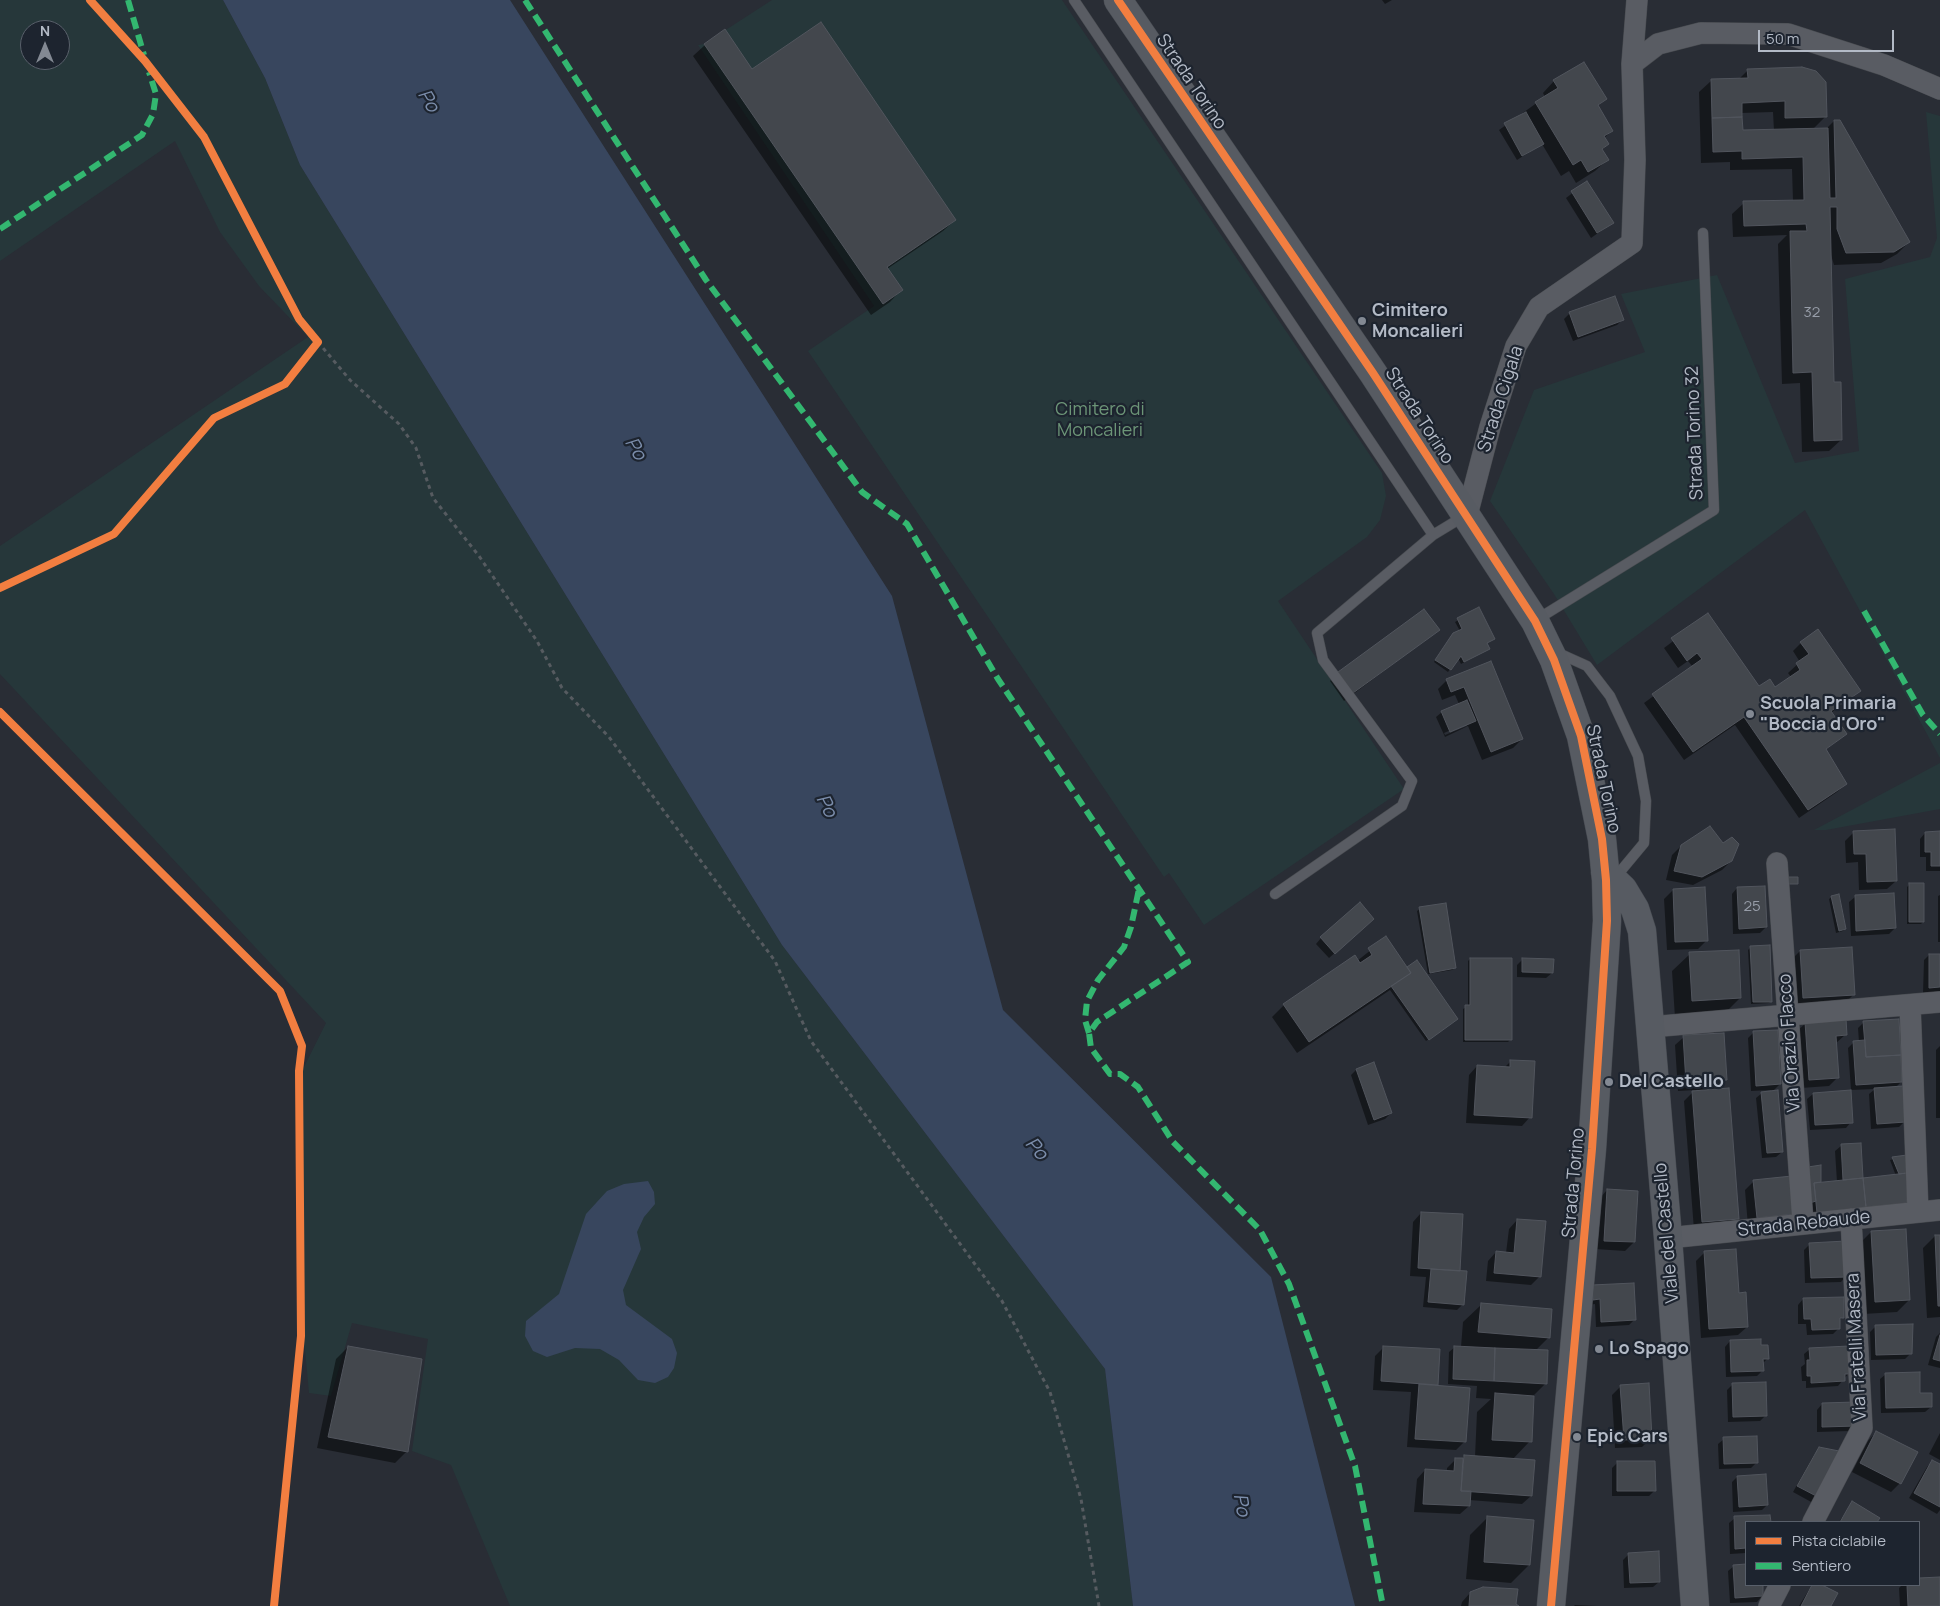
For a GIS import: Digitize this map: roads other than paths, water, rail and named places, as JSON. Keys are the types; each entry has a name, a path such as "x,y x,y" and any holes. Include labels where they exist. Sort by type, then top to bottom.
{"main road":[{"name":"Strada Torino","path":"1118,0 1373,373 1535,620 1549,650 1581,736 1599,823 1608,879 1607,920 1592,1149 1551,1606"},
{"name":"Viale del Castello","path":"1608,879 1623,889 1635,909 1642,932 1668,1238 1694,1606"}],"street":[{"name":"Strada Cigala","path":"1466,515 1490,427 1516,346 1539,307 1632,243 1636,160 1632,64 1637,0"},
{"path":"1632,64 1658,44 1701,33 1788,34 1884,65 1940,89"},
{"name":"Via Orazio Flacco","path":"1777,864 1803,1223"},
{"path":"1650,1027 1940,1002"},
{"path":"1910,1006 1918,1212"},
{"name":"Strada Rebaude","path":"1668,1238 1940,1210"},
{"name":"Via Fratelli Masera","path":"1814,1521 1862,1428 1851,1219"},
{"path":"1769,1606 1779,1586"}],"lane":[{"path":"1074,0 1433,535"},
{"name":"Strada Torino 32","path":"1535,620 1714,510 1703,233"},
{"path":"1275,894 1402,806 1412,781 1323,660 1317,633 1433,535 1466,515"},
{"path":"1549,650 1588,666 1610,696 1638,756 1646,801 1644,843 1608,879"}],"water":[{"name":"Po","path":"223,0 510,0 892,596 1003,1010 1271,1277 1355,1606 1133,1606 1105,1369 782,945 300,165 265,78"},
{"path":"648,1181 654,1192 655,1204 644,1217 637,1232 641,1249 623,1290 626,1305 672,1339 677,1353 674,1368 668,1377 655,1383 638,1380 619,1360 600,1349 575,1348 547,1357 533,1351 525,1336 526,1321 559,1294 586,1214 607,1191 624,1184"}],"place":[{"name":"Cimitero Moncalieri","path":"1362,321"},
{"name":"Scuola Primaria \"Boccia d'Oro\"","path":"1750,714"},
{"name":"Del Castello","path":"1609,1082"},
{"name":"Lo Spago","path":"1599,1349"},
{"name":"Epic Cars","path":"1577,1437"}],"park label":[{"name":"Cimitero di Moncalieri","path":"1100,420"}]}
